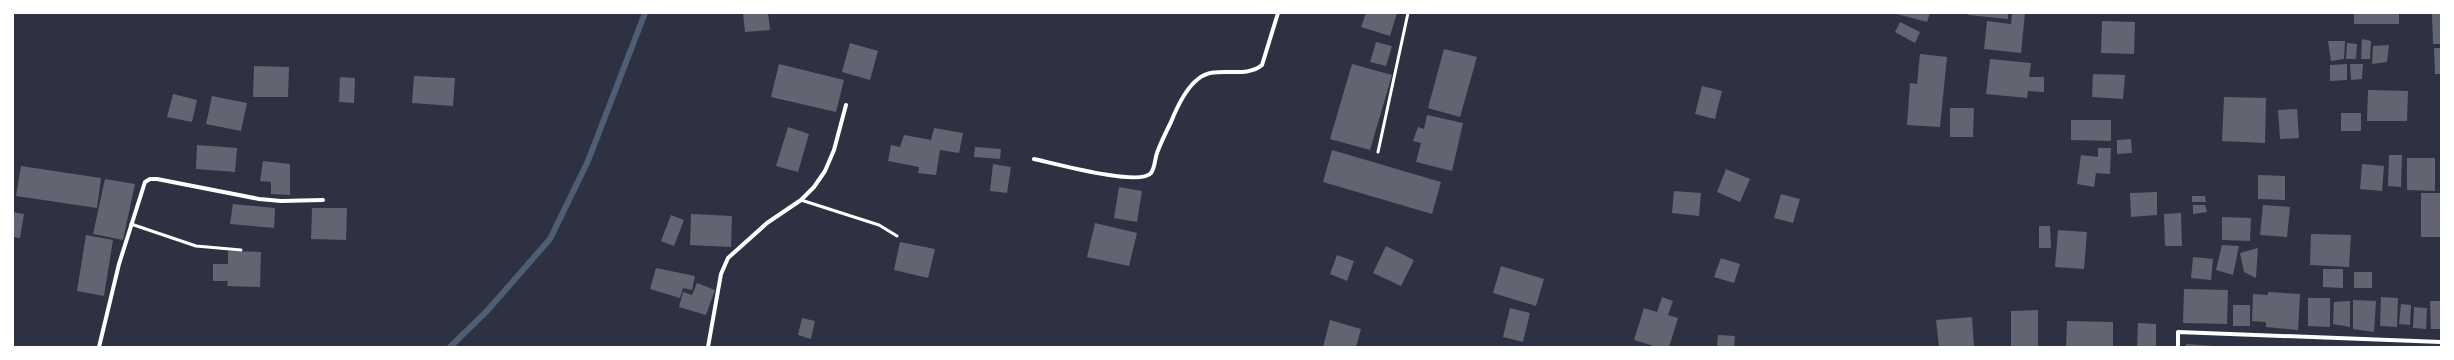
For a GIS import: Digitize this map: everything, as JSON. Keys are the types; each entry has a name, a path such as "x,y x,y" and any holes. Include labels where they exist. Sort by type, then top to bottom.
{"street":[{"path":"1034,160 1128,179 1146,177 1152,172 1163,140 1176,110 1192,85 1200,77 1209,74 1248,72 1262,65 1278,13"},
{"path":"708,347 721,274 728,258 767,223 801,200 825,171 834,150 846,104"},
{"path":"100,347 119,264 145,182 150,179 259,199 281,201 323,200"},
{"path":"2178,347 2178,332 2441,342"}],"lane":[{"path":"1378,152 1408,13"},
{"path":"801,200 879,225 897,236"},
{"path":"131,224 196,246 241,250"}],"building":[{"path":"743,13 768,13 770,30 745,32"},
{"path":"1366,13 1397,13 1390,36 1361,27"},
{"path":"1893,13 1930,13 1927,22"},
{"path":"1968,13 2008,13 2008,19 1968,15"},
{"path":"2012,13 2025,13 2021,53 1984,49 1987,21 2011,24"},
{"path":"2354,13 2399,13 2399,24 2354,24"},
{"path":"2441,13 2441,44 2433,44 2432,14"},
{"path":"2102,21 2135,22 2134,54 2101,53"},
{"path":"1900,22 1920,32 1915,43 1895,32"},
{"path":"2362,39 2371,41 2370,59 2361,59"},
{"path":"2328,41 2345,41 2344,59 2331,61"},
{"path":"1376,42 1392,46 1386,66 1370,62"},
{"path":"850,43 878,51 870,80 842,72"},
{"path":"2347,43 2357,44 2356,59 2346,59"},
{"path":"2389,45 2387,62 2372,64 2373,46"},
{"path":"2434,48 2441,48 2441,74 2435,74"},
{"path":"1444,49 1477,57 1460,117 1428,108"},
{"path":"1920,54 1947,57 1940,127 1907,125 1910,83 1917,84"},
{"path":"1990,59 2031,63 2029,77 2044,77 2044,92 2028,91 2027,98 1986,94"},
{"path":"779,64 844,80 836,112 771,97"},
{"path":"1352,64 1392,75 1370,150 1330,139"},
{"path":"2347,64 2347,80 2330,81 2330,65"},
{"path":"2350,64 2363,64 2362,79 2351,80"},
{"path":"254,66 289,67 288,97 253,97"},
{"path":"2093,74 2125,75 2123,99 2092,97"},
{"path":"414,76 455,78 453,106 412,103"},
{"path":"340,77 355,78 354,103 339,102"},
{"path":"1702,86 1722,91 1715,119 1695,114"},
{"path":"2368,90 2408,91 2407,121 2367,121"},
{"path":"173,94 197,100 192,122 167,117"},
{"path":"212,96 247,103 241,131 206,124"},
{"path":"2224,97 2266,98 2265,143 2222,141"},
{"path":"1950,108 1974,108 1973,137 1950,137"},
{"path":"2297,109 2299,138 2280,139 2278,110"},
{"path":"2341,113 2361,113 2361,131 2341,131"},
{"path":"1427,115 1463,123 1452,171 1416,162 1421,143 1413,141 1418,127 1424,129"},
{"path":"2071,120 2111,120 2111,141 2071,140"},
{"path":"788,127 809,134 798,172 776,166"},
{"path":"934,128 963,133 959,153 940,150 936,175 918,173 919,167 888,161 891,145 900,147 904,135 931,140"},
{"path":"2131,139 2132,153 2117,154 2117,140"},
{"path":"197,145 237,148 235,172 196,169"},
{"path":"975,147 1001,149 1000,159 974,157"},
{"path":"2098,148 2111,148 2110,174 2096,173 2094,187 2077,184 2081,155 2098,157"},
{"path":"1332,150 1441,182 1432,214 1323,182"},
{"path":"2389,155 2402,155 2401,187 2388,186"},
{"path":"2407,158 2435,158 2435,191 2407,190"},
{"path":"263,161 290,164 290,195 271,194 271,182 260,181"},
{"path":"993,164 1011,167 1007,193 990,191"},
{"path":"2362,164 2384,166 2382,191 2360,189"},
{"path":"21,166 101,178 97,208 16,196"},
{"path":"1726,169 1750,179 1740,202 1717,192"},
{"path":"2258,175 2285,176 2285,200 2258,199"},
{"path":"105,179 135,184 123,240 93,234"},
{"path":"1119,187 1142,191 1137,222 1114,218"},
{"path":"1674,191 1701,193 1699,216 1672,213"},
{"path":"2157,192 2157,215 2131,217 2130,193"},
{"path":"2421,193 2441,193 2441,237 2421,237"},
{"path":"1781,194 1800,199 1793,223 1774,218"},
{"path":"2192,196 2205,196 2206,202 2192,202"},
{"path":"233,204 275,208 274,228 230,224"},
{"path":"2193,205 2205,205 2207,212 2193,214"},
{"path":"2263,205 2290,207 2287,237 2260,235"},
{"path":"312,208 347,208 346,240 311,239"},
{"path":"13,212 24,214 20,238 13,237"},
{"path":"2181,213 2182,246 2165,246 2164,214"},
{"path":"691,214 732,216 731,247 690,245"},
{"path":"671,215 684,220 674,246 661,241"},
{"path":"2222,217 2251,218 2250,241 2222,240"},
{"path":"1095,223 1137,233 1129,266 1087,257"},
{"path":"2039,226 2050,226 2051,248 2039,248"},
{"path":"2058,230 2087,232 2084,269 2055,267"},
{"path":"2311,234 2351,235 2349,267 2310,265"},
{"path":"86,235 113,240 104,296 77,291"},
{"path":"900,242 935,249 928,278 894,270"},
{"path":"2222,245 2239,246 2233,275 2216,270"},
{"path":"1386,246 1414,260 1401,286 1373,273"},
{"path":"2258,248 2256,278 2244,272 2240,253"},
{"path":"228,251 261,252 260,287 227,286 228,281 213,281 213,264 228,264"},
{"path":"1337,255 1354,261 1347,281 1330,274"},
{"path":"2193,257 2213,259 2211,280 2191,278"},
{"path":"1721,258 1740,264 1734,283 1714,277"},
{"path":"1501,266 1544,279 1536,306 1493,293"},
{"path":"656,268 695,276 692,290 683,288 680,298 650,289"},
{"path":"2323,269 2343,269 2343,288 2323,287"},
{"path":"2354,272 2372,272 2372,288 2354,288"},
{"path":"697,283 715,290 706,315 679,307 683,292 692,295"},
{"path":"2184,289 2228,290 2227,324 2183,323"},
{"path":"2268,292 2300,294 2298,330 2266,327 2266,322 2252,321 2253,294 2268,295"},
{"path":"1662,297 1673,301 1668,315 1678,318 1669,347 1657,347 1634,340 1644,308 1657,312"},
{"path":"2381,297 2398,298 2397,327 2380,326"},
{"path":"2308,298 2330,298 2330,327 2308,326"},
{"path":"2353,300 2376,301 2374,332 2353,329"},
{"path":"2350,301 2350,327 2333,324 2334,302"},
{"path":"2430,301 2441,301 2441,329 2431,329"},
{"path":"2401,304 2411,305 2410,325 2399,324"},
{"path":"2233,305 2250,305 2250,326 2233,326"},
{"path":"2414,307 2427,308 2426,329 2413,328"},
{"path":"1510,308 1530,313 1523,342 1503,337"},
{"path":"2038,310 2038,347 2011,347 2011,311"},
{"path":"1972,317 1974,347 1939,347 1936,320"},
{"path":"802,318 815,321 811,339 798,335"},
{"path":"1330,320 1361,329 1356,347 1323,347"},
{"path":"2067,321 2113,322 2113,347 2066,347"},
{"path":"2138,323 2156,324 2156,347 2137,347"},
{"path":"1718,335 1735,336 1734,347 1717,347"},
{"path":"2186,344 2213,346 2213,347 2186,347"}],"waterway":[{"path":"450,347 487,311 550,239 588,161 645,13"}]}
